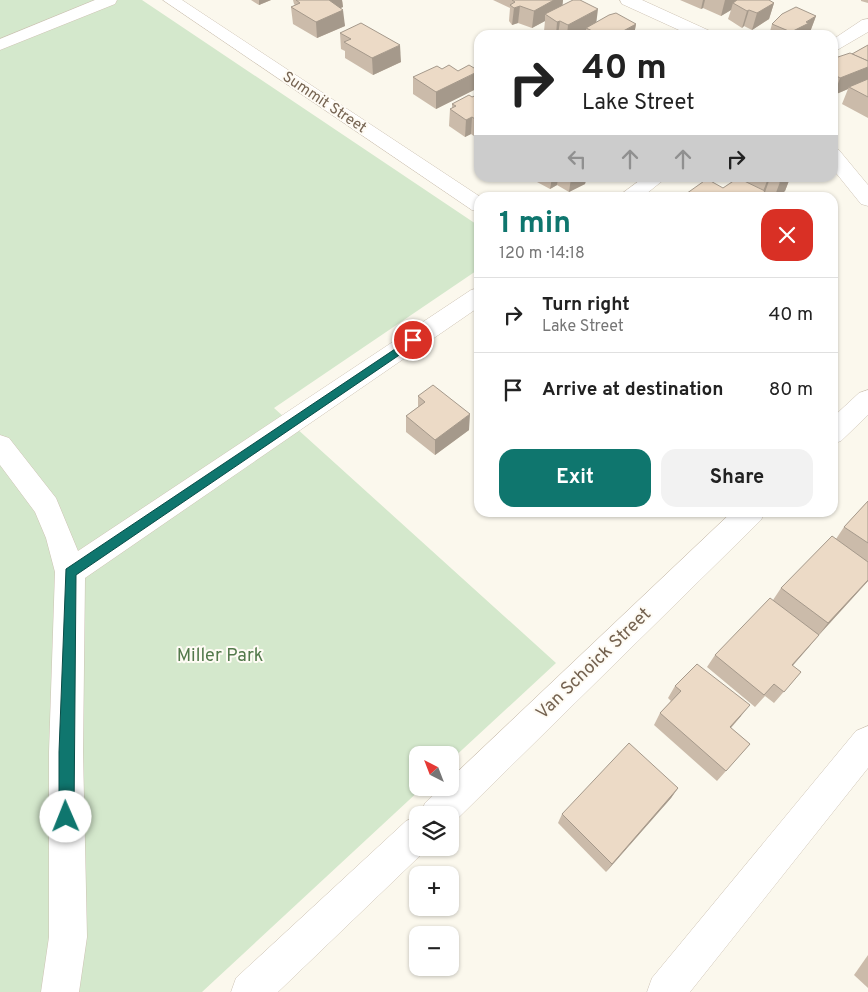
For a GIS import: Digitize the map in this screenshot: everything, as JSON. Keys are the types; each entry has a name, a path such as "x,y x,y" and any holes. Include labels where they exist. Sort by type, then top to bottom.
{"street":[{"path":"0,45 109,0"},
{"name":"Summit Street","path":"171,0 474,202"},
{"path":"628,0 693,30"},
{"path":"838,44 868,24"},
{"path":"838,162 868,199"},
{"path":"635,192 650,182"},
{"path":"70,572 474,299"},
{"path":"838,428 868,400"},
{"path":"0,445 46,506 60,538 70,572 66,752 68,937 60,992"},
{"name":"Van Schoick Street","path":"446,806 746,517"},
{"path":"666,992 868,742"},
{"path":"250,992 409,842"}],"green space":[{"name":"Miller Park","path":"0,0 142,0 474,223 474,272 274,408 556,663 459,753 459,746 409,746 409,796 413,796 202,992 0,992"}],"building":[{"path":"296,0 329,0 343,10 316,22 291,7 300,3"},
{"path":"512,0 554,0 534,11 520,6 514,8 510,5 515,2"},
{"path":"573,0 580,0 598,9 568,25 560,21 557,22 545,14"},
{"path":"737,0 769,0 774,3 757,13 747,11 733,3"},
{"path":"796,7 816,16 806,22 809,23 795,30 786,30 772,24 782,14"},
{"path":"616,13 636,24 625,30 590,30 586,28"},
{"path":"361,23 400,45 372,58 344,42 351,39 340,33"},
{"path":"868,45 868,61 852,54"},
{"path":"850,53 868,61 868,67 840,78 838,77 838,57"},
{"path":"449,65 458,71 469,65 474,68 474,73 436,92 413,77 437,66 442,69"},
{"path":"868,79 868,97 849,87"},
{"path":"469,95 474,96 474,118 472,117 466,120 450,109 456,106 452,104"},
{"path":"703,182 712,182 723,188 732,182 746,182 765,191 689,192"},
{"path":"433,385 470,414 435,440 406,416 425,402 418,396"},
{"path":"868,501 868,543 844,527"},
{"path":"832,536 868,562 868,580 828,623 781,588"},
{"path":"770,598 819,635 792,665 801,672 784,692 774,684 764,695 715,655"},
{"path":"697,664 750,705 730,727 750,744 726,771 660,713 681,691 675,686"},
{"path":"629,743 678,788 612,864 562,814"}],"route":[{"path":"66,817 70,572 413,340"}]}
